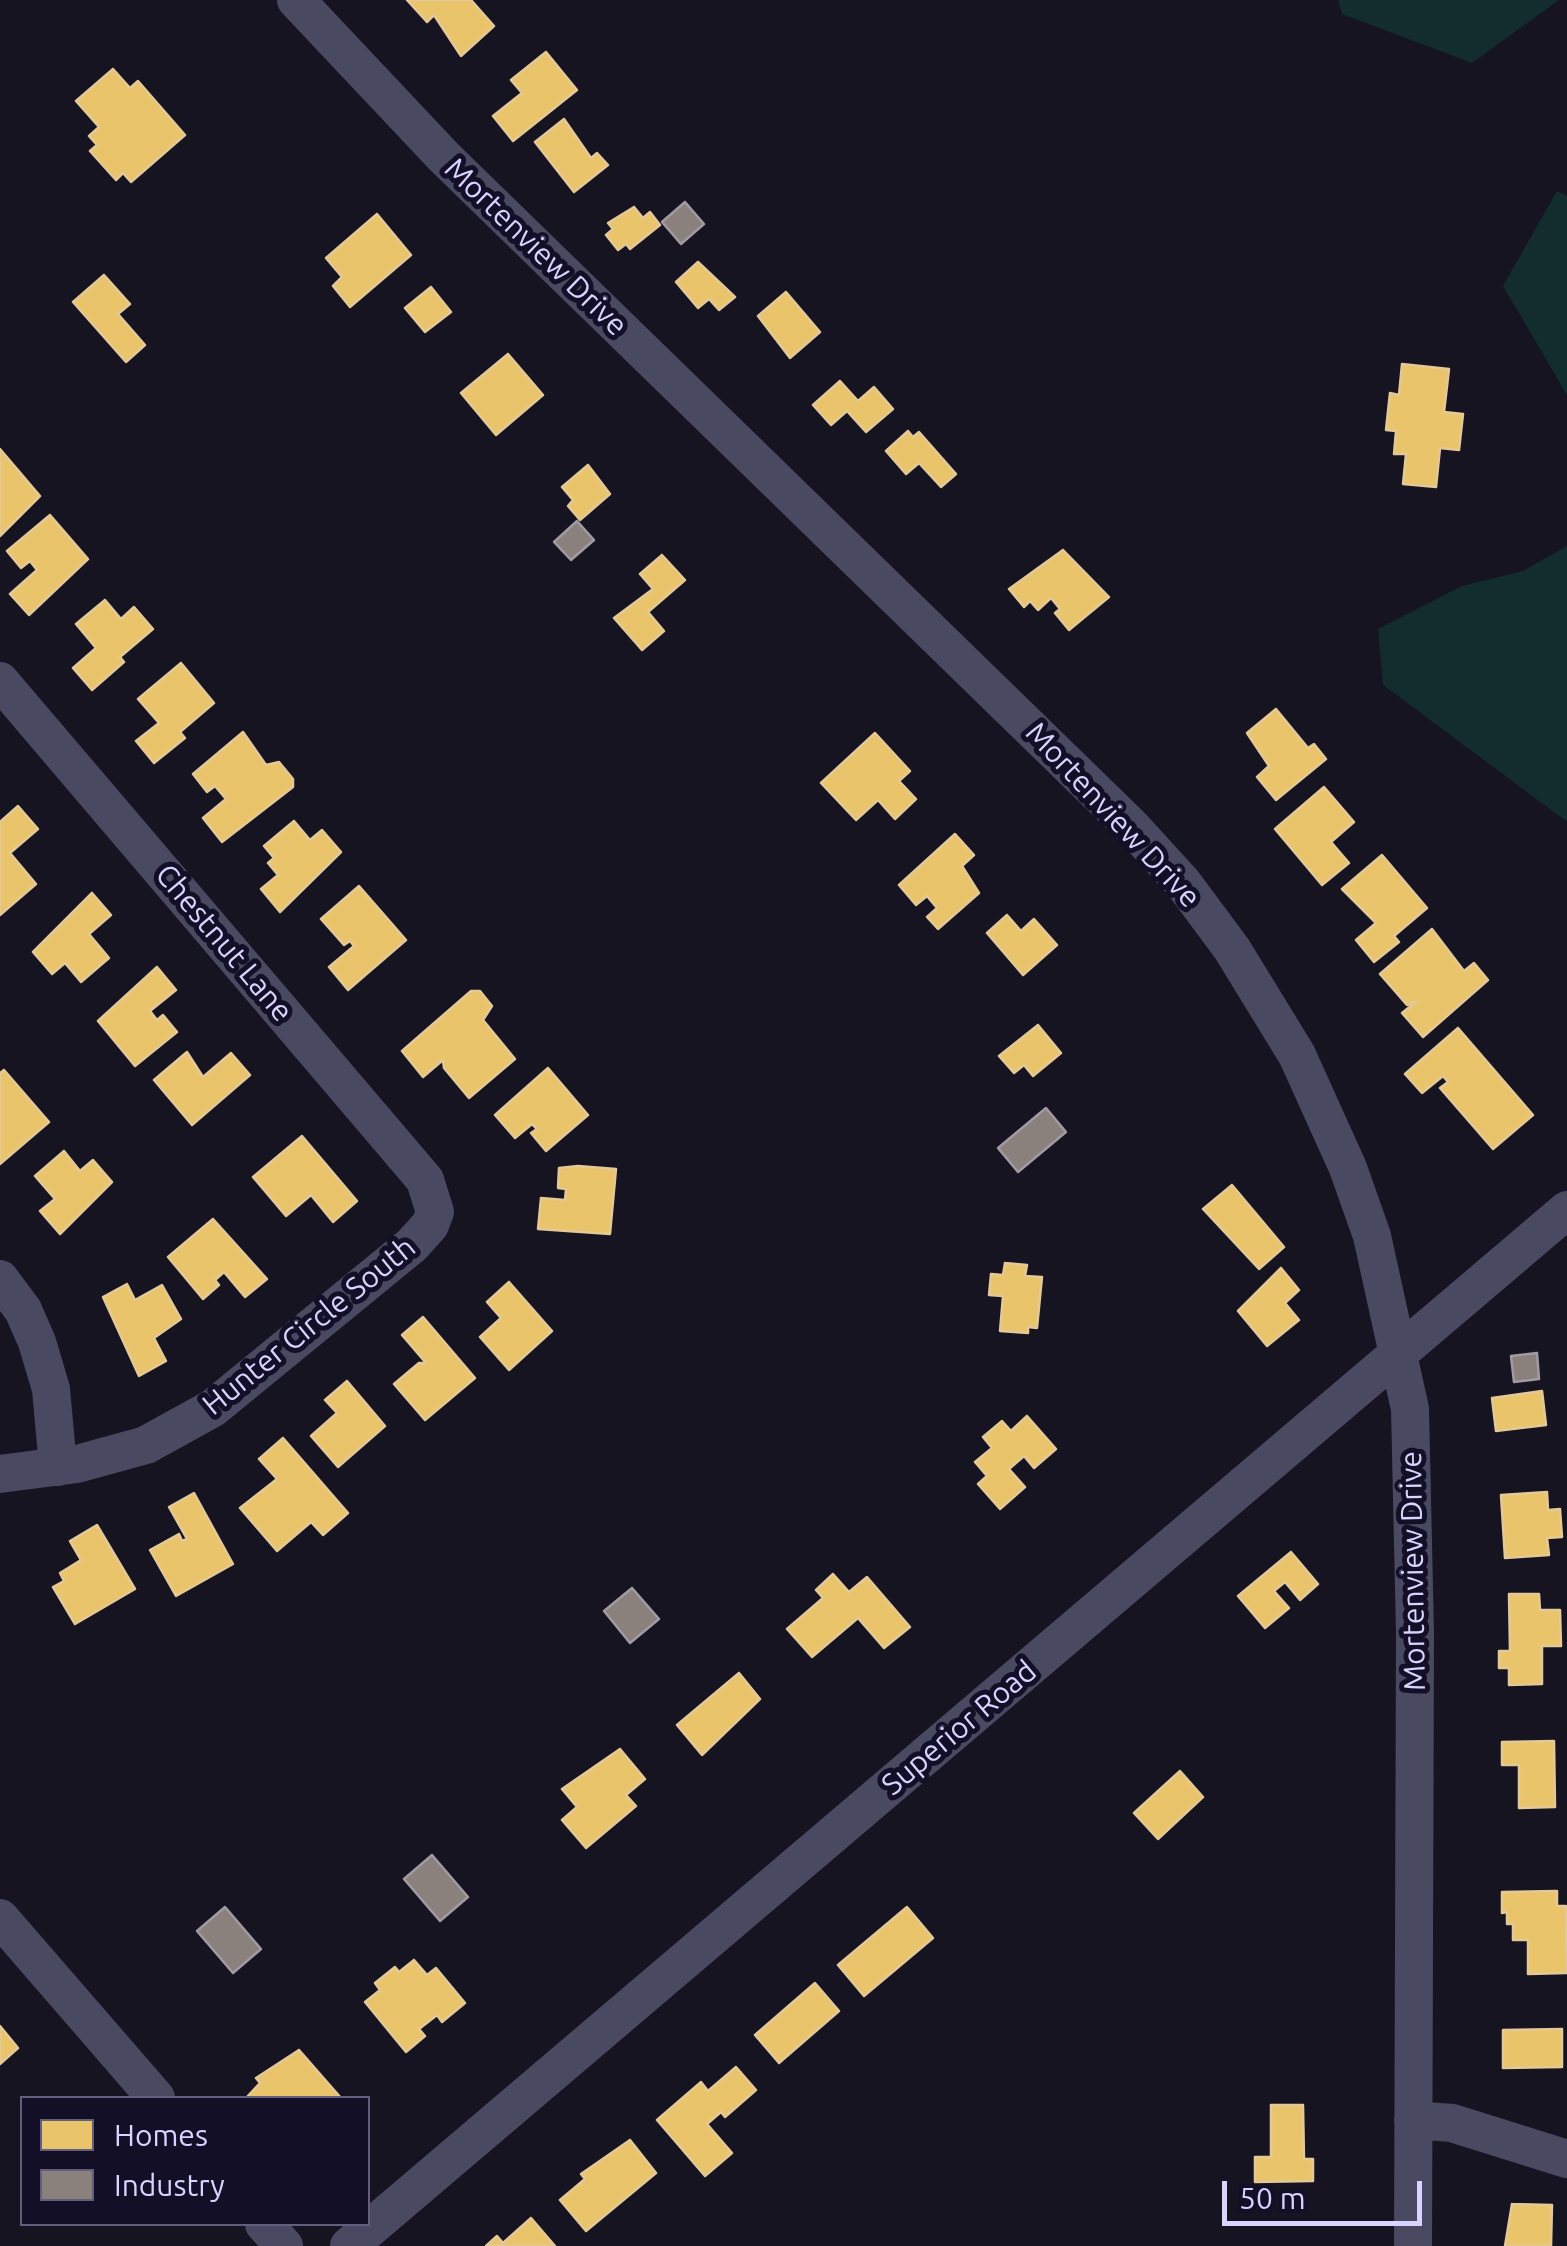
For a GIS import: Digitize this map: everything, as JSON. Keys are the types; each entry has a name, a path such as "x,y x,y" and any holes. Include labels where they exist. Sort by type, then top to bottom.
{"street":[{"name":"Mortenview Drive","path":"296,0 444,156 1076,771 1183,883 1262,993 1321,1103 1372,1236 1410,1409 1416,1633 1413,2246"},
{"name":"Chestnut Lane","path":"0,681 425,1180 435,1212"},
{"name":"Superior Road","path":"349,2246 1567,1210"},
{"name":"Hunter Circle South","path":"0,1474 58,1467 146,1445 213,1408 412,1245 430,1225 435,1212"},
{"path":"0,1279 23,1310 38,1342 51,1389 58,1467"},
{"path":"0,1918 154,2096"},
{"path":"1414,2120 1452,2122 1514,2138 1567,2159"},
{"path":"266,2226 284,2246"}],"green space":[{"path":"1338,0 1559,0 1472,63 1342,14"},
{"path":"1557,191 1567,196 1567,395 1503,286"},
{"path":"1567,546 1566,821 1383,685 1378,629 1462,586 1523,571"}],"building: Homes":[{"path":"407,0 471,0 494,26 461,56 434,15 427,22"},
{"path":"546,52 577,90 513,141 493,116 522,93 511,80"},
{"path":"113,69 130,88 138,81 185,135 131,182 123,173 116,180 90,151 97,145 89,136 99,127 76,101"},
{"path":"564,119 591,158 597,153 608,165 574,192 535,142"},
{"path":"634,207 643,218 650,212 660,225 630,249 626,244 618,250 606,235 613,229 608,223"},
{"path":"377,214 411,255 350,307 333,286 342,277 326,258"},
{"path":"698,262 735,297 719,310 709,299 698,308 676,282"},
{"path":"104,275 130,304 118,314 145,345 126,362 73,302"},
{"path":"431,287 451,312 425,332 405,308"},
{"path":"786,292 820,332 790,358 758,316"},
{"path":"508,354 543,395 496,435 461,393"},
{"path":"1402,364 1449,369 1444,412 1463,414 1459,450 1440,448 1436,487 1403,484 1406,454 1394,454 1396,431 1386,430 1390,393 1399,395"},
{"path":"840,381 858,401 874,387 893,409 866,432 847,411 831,425 813,405"},
{"path":"908,431 913,437 919,432 956,474 941,487 919,463 906,474 886,451"},
{"path":"0,449 40,496 0,536"},
{"path":"588,465 610,494 580,520 568,506 573,500 562,487"},
{"path":"50,515 88,559 29,615 10,594 37,570 30,561 21,568 7,551"},
{"path":"1063,550 1109,597 1069,630 1055,613 1060,609 1051,598 1038,610 1030,601 1024,607 1009,589"},
{"path":"662,555 685,580 648,612 664,631 642,650 614,618 653,589 640,574"},
{"path":"105,600 121,619 134,607 153,629 120,657 124,662 92,690 73,668 96,648 76,624"},
{"path":"181,663 214,703 180,732 185,738 154,763 136,741 159,723 138,699"},
{"path":"1276,709 1308,748 1314,744 1326,759 1276,800 1257,777 1269,766 1247,733"},
{"path":"243,732 266,765 279,762 293,779 293,787 222,842 203,818 226,799 215,786 207,792 193,774"},
{"path":"875,733 910,771 899,781 916,799 895,819 878,800 856,820 821,783"},
{"path":"1324,787 1354,822 1331,842 1349,863 1322,885 1275,829"},
{"path":"18,806 38,829 10,853 36,884 0,915 0,822"},
{"path":"294,821 310,840 322,830 341,852 280,912 261,889 278,875 268,863 274,858 264,846"},
{"path":"955,834 974,855 962,866 979,893 938,929 927,917 937,908 927,896 916,905 899,885"},
{"path":"1382,855 1427,908 1394,936 1399,942 1374,962 1356,940 1376,923 1342,889"},
{"path":"359,886 406,940 348,990 329,967 354,946 350,941 344,945 321,919"},
{"path":"92,893 111,915 89,934 109,958 81,982 65,963 52,974 33,952"},
{"path":"1007,915 1021,931 1034,919 1057,945 1023,975 987,933"},
{"path":"1432,929 1464,971 1474,963 1488,980 1423,1037 1402,1013 1417,1001 1407,1005 1380,974"},
{"path":"157,967 176,990 150,1011 157,1020 163,1015 177,1032 135,1066 98,1021"},
{"path":"471,991 480,991 492,1006 483,1020 515,1059 469,1098 444,1068 443,1060 423,1077 402,1051"},
{"path":"1038,1025 1061,1053 1033,1076 1024,1065 1014,1073 999,1056"},
{"path":"1458,1028 1533,1115 1493,1149 1440,1088 1448,1082 1443,1076 1422,1093 1405,1074"},
{"path":"187,1052 203,1077 231,1053 250,1075 192,1125 154,1080"},
{"path":"548,1068 588,1115 546,1151 531,1133 537,1129 532,1124 515,1138 495,1115"},
{"path":"4,1070 49,1122 0,1164 0,1073"},
{"path":"302,1136 357,1201 333,1222 311,1195 286,1216 253,1177"},
{"path":"64,1151 80,1171 93,1160 112,1182 60,1234 40,1211 55,1199 35,1176"},
{"path":"559,1168 616,1169 610,1234 538,1229 541,1198 565,1200 566,1189 558,1188"},
{"path":"1232,1185 1284,1247 1259,1269 1203,1209"},
{"path":"213,1219 267,1279 245,1297 224,1272 215,1280 219,1285 203,1299 168,1257"},
{"path":"1005,1263 1027,1265 1025,1276 1042,1277 1037,1328 1028,1327 1028,1333 1000,1331 1003,1296 989,1295 991,1274 1003,1275"},
{"path":"1281,1268 1299,1290 1285,1303 1299,1320 1267,1346 1238,1311"},
{"path":"509,1282 552,1331 509,1370 480,1337 501,1318 487,1302"},
{"path":"127,1284 135,1300 162,1285 181,1319 154,1338 166,1361 139,1376 103,1297"},
{"path":"423,1317 475,1378 425,1420 394,1384 419,1363 426,1363 402,1335"},
{"path":"347,1381 385,1426 338,1467 311,1436 337,1413 325,1400"},
{"path":"1542,1391 1546,1425 1496,1431 1492,1398"},
{"path":"1027,1416 1056,1449 1034,1468 1024,1456 1009,1469 1025,1487 1000,1509 978,1484 987,1476 975,1462 992,1448 983,1437 1002,1421 1011,1431"},
{"path":"283,1438 348,1513 323,1535 311,1522 277,1551 240,1508 277,1479 259,1459"},
{"path":"1547,1492 1548,1510 1560,1509 1562,1537 1547,1538 1549,1555 1505,1558 1501,1495"},
{"path":"194,1493 233,1564 176,1596 150,1550 179,1534 182,1541 187,1539 169,1507"},
{"path":"97,1525 135,1589 75,1624 53,1587 64,1581 60,1573 81,1560 70,1541"},
{"path":"1291,1552 1318,1584 1300,1600 1285,1582 1274,1591 1289,1608 1265,1628 1238,1596"},
{"path":"833,1574 849,1592 867,1577 910,1627 884,1648 858,1618 812,1657 787,1629 823,1598 816,1590"},
{"path":"1509,1594 1539,1594 1540,1610 1560,1610 1561,1646 1542,1646 1542,1684 1509,1685 1509,1668 1499,1668 1499,1651 1510,1651"},
{"path":"739,1673 760,1699 702,1755 677,1725"},
{"path":"1554,1741 1555,1807 1519,1808 1519,1765 1502,1765 1502,1742"},
{"path":"620,1749 645,1779 626,1795 636,1806 586,1848 562,1820 577,1807 562,1789"},
{"path":"1180,1771 1203,1797 1158,1839 1134,1813"},
{"path":"1557,1891 1557,1906 1566,1906 1567,1973 1528,1974 1528,1940 1513,1940 1513,1924 1507,1924 1507,1912 1502,1913 1502,1892"},
{"path":"907,1907 933,1938 864,1996 838,1965"},
{"path":"414,1960 427,1975 436,1968 465,2003 442,2022 437,2015 419,2029 425,2036 406,2052 365,2002 380,1990 375,1983 395,1967 399,1972"},
{"path":"815,1983 839,2011 779,2063 755,2035"},
{"path":"0,2026 18,2048 0,2064"},
{"path":"1562,2029 1562,2067 1503,2068 1503,2030"},
{"path":"299,2050 339,2096 248,2096 260,2083 256,2078"},
{"path":"736,2067 756,2090 725,2117 721,2112 707,2124 732,2153 705,2176 657,2120 701,2082 708,2091"},
{"path":"1271,2105 1303,2105 1304,2159 1313,2159 1313,2181 1255,2182 1255,2157 1271,2157"},
{"path":"630,2140 656,2173 586,2231 560,2200 585,2179 581,2174"},
{"path":"1512,2204 1552,2205 1551,2246 1505,2246"},
{"path":"531,2218 555,2246 486,2246 497,2236 503,2243"}],"building: Industry":[{"path":"685,202 704,224 681,244 662,222"},
{"path":"577,521 594,540 571,560 554,542"},
{"path":"1046,1108 1066,1132 1018,1172 998,1148"},
{"path":"1537,1353 1539,1379 1514,1382 1511,1356"},
{"path":"632,1588 659,1619 630,1643 604,1611"},
{"path":"432,1855 468,1897 440,1921 404,1879"},
{"path":"225,1907 261,1949 233,1973 197,1931"}]}
